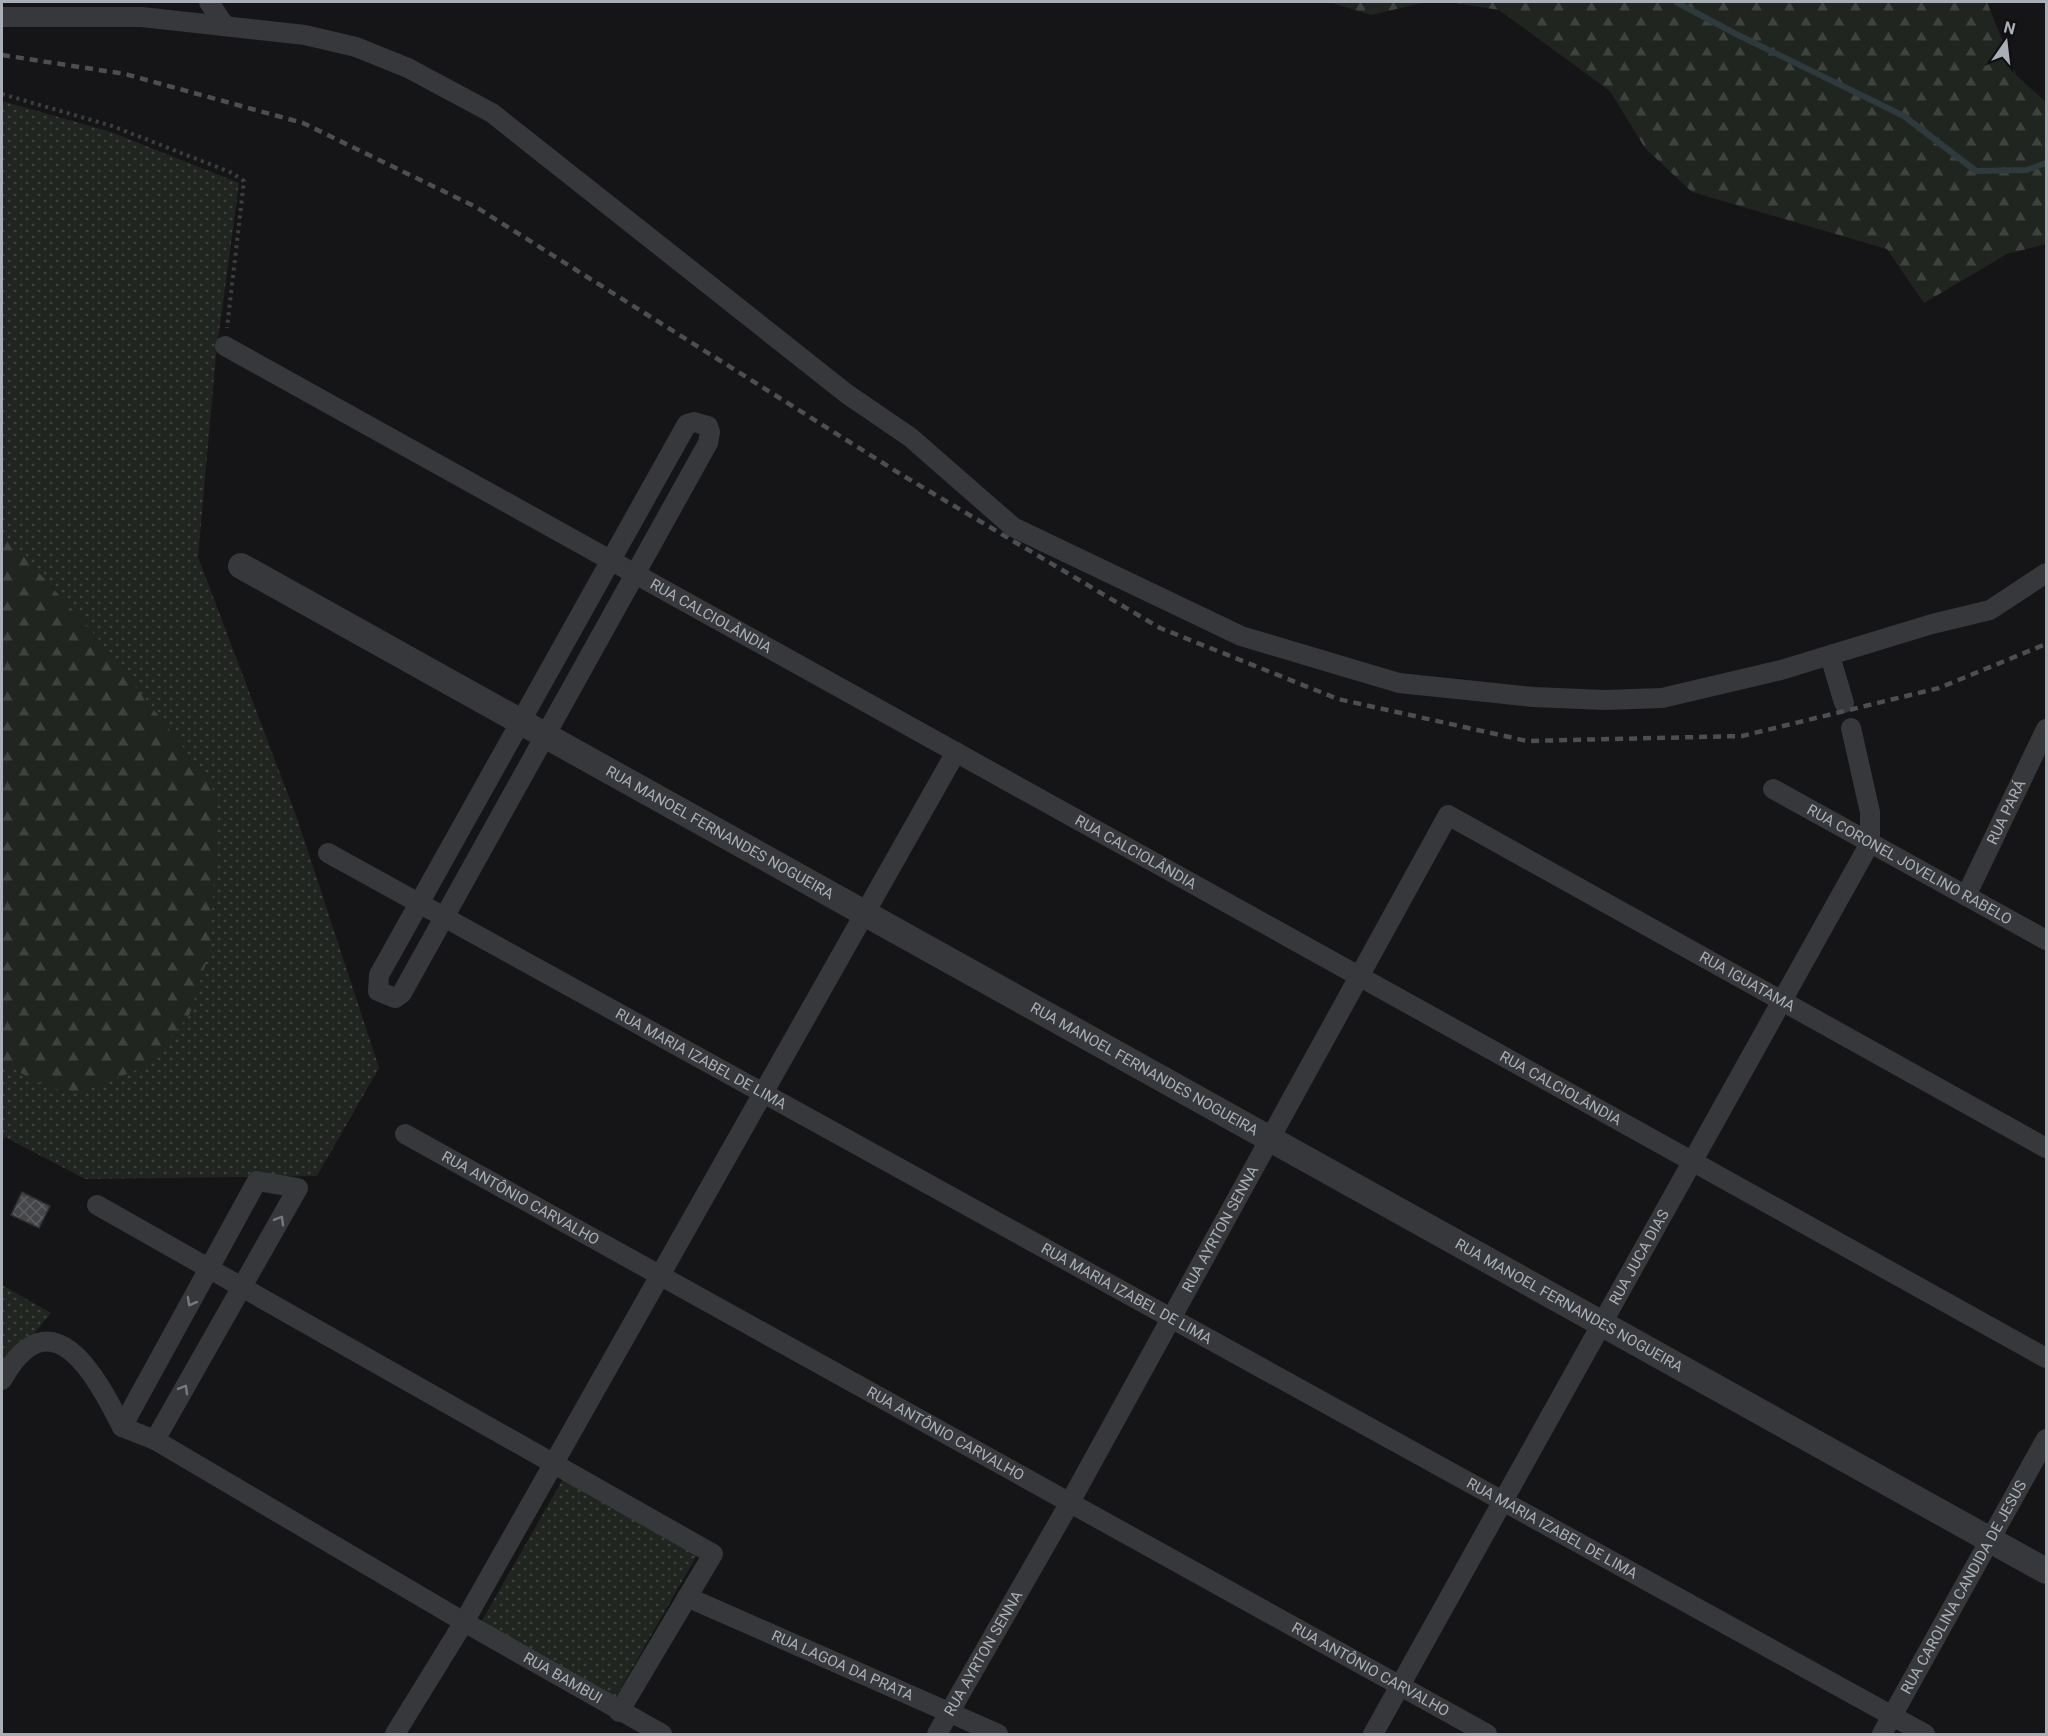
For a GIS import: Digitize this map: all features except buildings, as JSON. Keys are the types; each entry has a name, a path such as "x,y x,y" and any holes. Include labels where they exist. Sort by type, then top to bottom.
{"street":[{"path":"209,2 224,25"},
{"path":"2,17 142,17 305,35 356,47 408,68 492,113 847,394 910,436 1013,527 1240,636 1399,683 1533,697 1605,700 1662,698 1830,656 1932,624 1990,610 2046,573"},
{"name":"RUA CALCIOLÂNDIA","path":"225,346 2046,1358"},
{"path":"701,422 708,426 710,432 708,443 637,575 402,993 395,998 378,991 378,975 687,424 701,422"},
{"name":"RUA MANOEL FERNANDES NOGUEIRA","path":"241,566 2046,1571"},
{"path":"1830,656 1844,703"},
{"path":"1851,728 1870,812 1870,843"},
{"name":"RUA PARÁ","path":"1966,896 2046,729"},
{"path":"395,1734 464,1622 956,752"},
{"name":"RUA CORONEL JOVELINO RABELO","path":"1773,789 2046,940"},
{"name":"RUA AYRTON SENNA","path":"937,1734 1070,1504 1448,815"},
{"name":"RUA IGUATAMA","path":"1448,815 2046,1148"},
{"name":"RUA JUCA DIAS","path":"1373,1734 1870,843"},
{"name":"RUA MARIA IZABEL DE LIMA","path":"328,853 1924,1734"},
{"name":"RUA ANTÔNIO CARVALHO","path":"405,1134 1487,1734"},
{"path":"122,1427 257,1181 298,1188 154,1440"},
{"path":"97,1205 713,1554 619,1712"},
{"path":"2,1380 12,1361 30,1344 51,1342 66,1347 82,1360 106,1396 122,1427"},
{"name":"RUA BAMBUI","path":"122,1427 154,1440 619,1712 663,1734"},
{"name":"RUA CAROLINA CANDIDA DE JESUS","path":"1882,1734 2046,1439"},
{"name":"RUA LAGOA DA PRATA","path":"687,1598 998,1734"}],"path":[{"path":"2,94 112,126 230,172 244,181 225,346"}],"green space":[{"path":"1329,2 1426,2 1371,15"},
{"path":"1449,2 1987,2 2016,75 2046,102 2046,244 2007,254 1924,303 1887,249 1692,192 1645,148 1610,91 1499,10"},
{"path":"2,101 111,132 239,183 216,355 198,557 298,821 379,1068 317,1176 85,1179 5,1137 2,1143"},
{"path":"2,532 96,636 212,784 218,821 209,954 189,1016 144,1067 82,1092 51,1089 2,1063"},
{"path":"2,1285 51,1313 2,1373"},
{"path":"563,1479 697,1555 614,1700 480,1624"}],"waterway":[{"path":"1676,2 1904,116 1976,171 2027,170 2046,163"}],"railway":[{"path":"2,55 125,74 303,123 476,207 902,475 1160,628 1338,699 1527,741 1742,736 1939,688 2046,644"}]}
